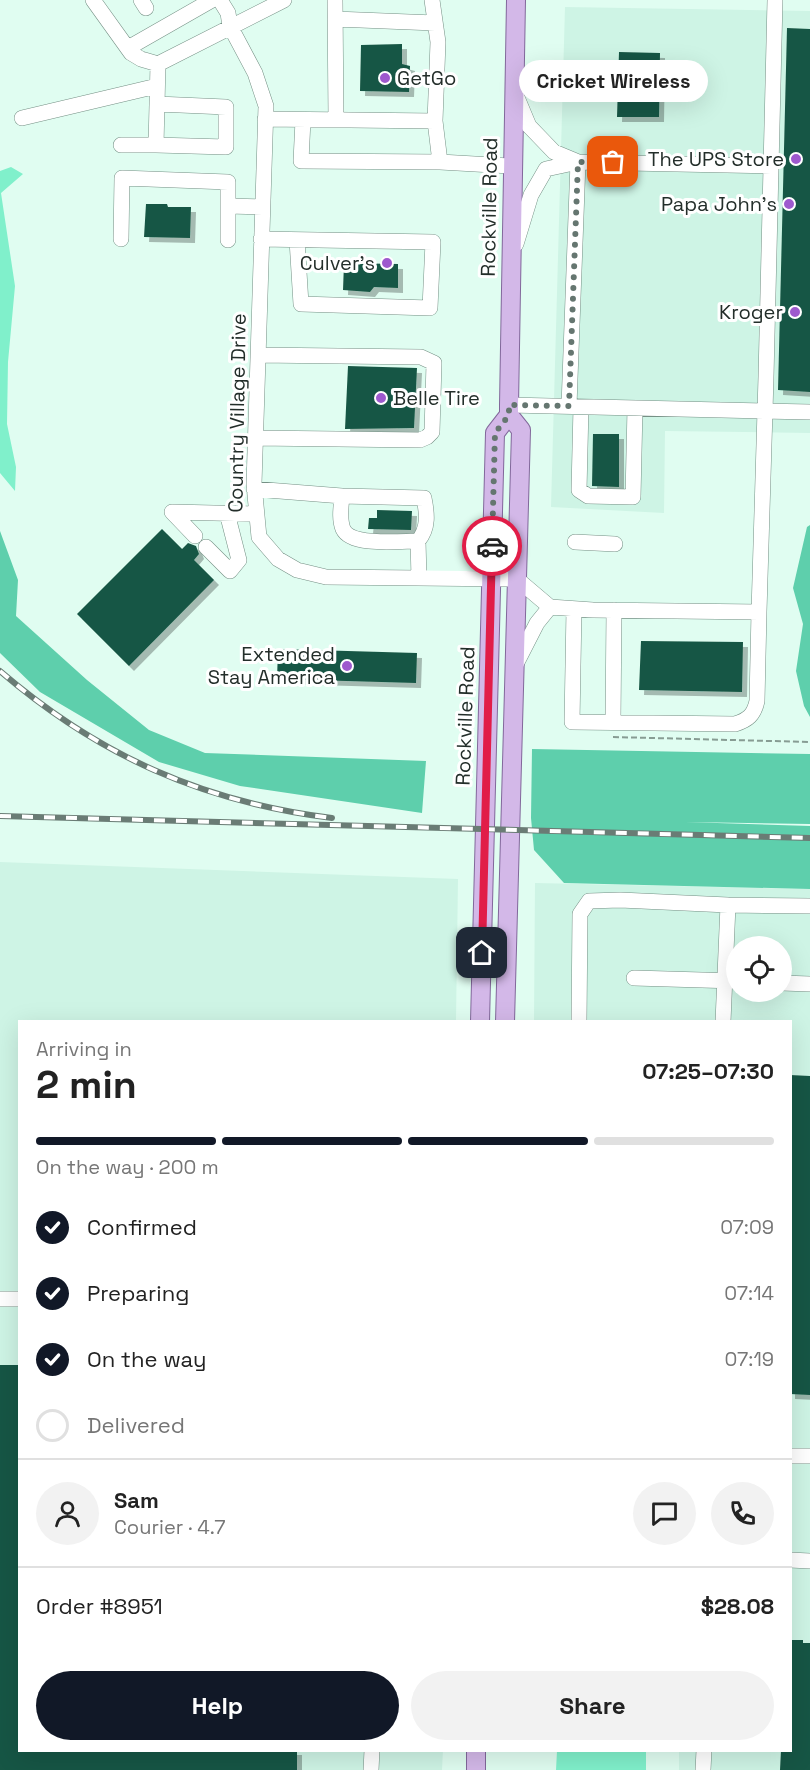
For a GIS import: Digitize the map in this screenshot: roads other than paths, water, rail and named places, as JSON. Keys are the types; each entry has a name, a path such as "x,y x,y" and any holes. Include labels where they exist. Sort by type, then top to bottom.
{"main road":[{"name":"Rockville Road","path":"480,1020 495,433 509,410 516,0"},
{"name":"Rockville Road","path":"506,1020 521,430 509,410"},
{"path":"476,1752 476,1770"}],"street":[{"path":"93,0 128,48 141,59 158,64 284,0"},
{"path":"128,48 212,0"},
{"name":"Country Village Drive","path":"220,0 228,13 230,26 255,73 266,106 254,489 259,537 278,559 297,570 326,577 517,579"},
{"path":"335,0 336,120"},
{"path":"432,0 438,42 435,121 440,162"},
{"path":"574,609 572,722 735,724 750,717 755,711 766,411 775,0"},
{"path":"335,19 435,23"},
{"path":"156,146 158,64"},
{"path":"22,118 158,86"},
{"path":"514,90 529,126 554,152 578,162"},
{"path":"121,145 225,147 226,107 157,104"},
{"path":"265,119 435,121"},
{"path":"303,120 301,160 440,162 512,166"},
{"path":"578,162 575,406 579,490 588,496 633,497 635,408"},
{"path":"512,258 531,195 546,169 578,162 771,166"},
{"path":"122,239 122,178 228,182 228,240"},
{"path":"228,206 262,207"},
{"path":"261,239 433,242 430,308 301,304 297,240"},
{"path":"255,438 420,440 428,437 432,432 434,363 421,357 258,355"},
{"path":"509,410 575,406 810,412"},
{"path":"254,489 342,496 424,498 427,514 424,534 418,541 419,578"},
{"path":"342,496 341,517 344,531 354,540 418,541"},
{"path":"227,513 239,560 230,571 172,512 227,513 256,514"},
{"path":"575,542 615,544"},
{"path":"517,579 550,607 759,612"},
{"path":"514,668 537,623 550,607"},
{"path":"613,722 615,610"},
{"path":"579,1020 580,914 589,901 810,906"},
{"path":"728,905 729,936"},
{"path":"634,978 726,981"},
{"path":"792,983 810,984"},
{"path":"723,1020 727,1002"},
{"path":"0,1299 18,1299"},
{"path":"792,1456 810,1456"},
{"path":"792,1560 810,1561"},
{"path":"372,1752 372,1770"},
{"path":"704,1752 704,1770"}],"railway":[{"path":"0,671 37,701 75,727 154,770 196,787 239,800 284,811 332,818"},
{"path":"0,816 810,838"}],"place":[{"name":"GetGo","path":"385,78"},
{"name":"The UPS Store","path":"796,159"},
{"name":"Cricket Wireless","path":"613,162"},
{"name":"Papa John's","path":"789,204"},
{"name":"Culver's","path":"387,263"},
{"name":"Kroger","path":"795,312"},
{"name":"Belle Tire","path":"381,398"},
{"name":"Extended Stay America","path":"347,666"}]}
